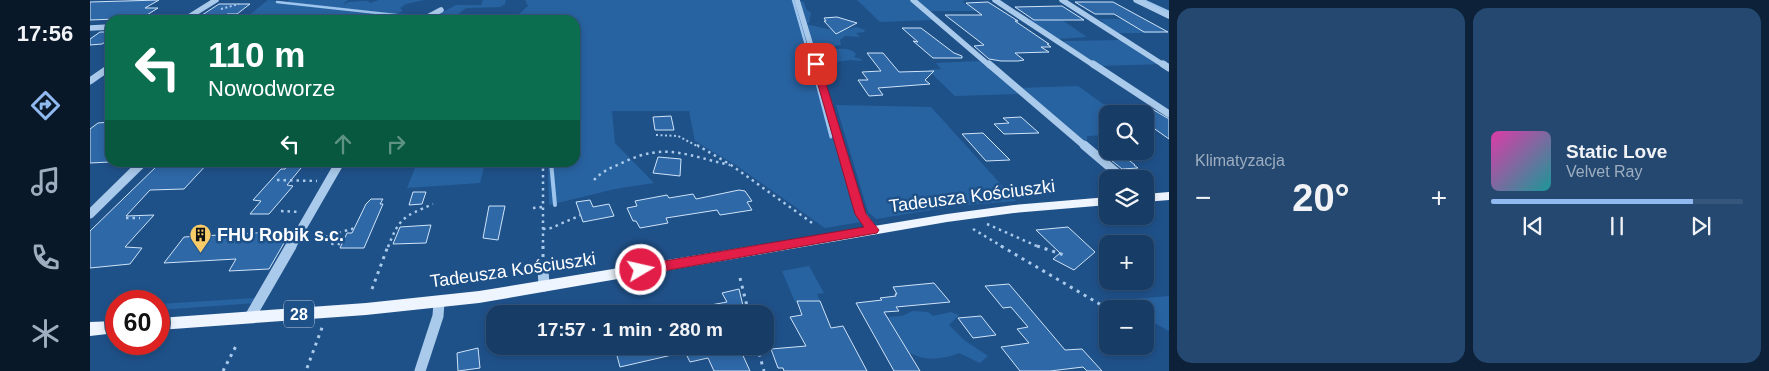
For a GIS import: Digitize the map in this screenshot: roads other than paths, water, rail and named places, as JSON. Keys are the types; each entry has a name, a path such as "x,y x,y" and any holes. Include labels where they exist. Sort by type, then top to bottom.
{"main road":[{"path":"1154,197 1169,196"},
{"name":"Tadeusza Kościuszki","path":"170,323 439,302 873,230 1014,209 1099,202"},
{"path":"90,329 105,328"}],"street":[{"path":"192,15 216,0"},
{"path":"797,0 861,214 873,230"},
{"path":"913,0 1113,170"},
{"path":"996,0 1169,114"},
{"path":"1062,0 1169,68"},
{"path":"1136,0 1169,16"},
{"path":"431,15 440,10"},
{"path":"90,28 105,27"},
{"path":"90,81 105,71"},
{"path":"90,214 138,167"},
{"path":"250,317 337,167"},
{"path":"543,269 544,286"},
{"path":"420,371 438,316 439,302"}],"waterway":[{"path":"793,0 812,66"},
{"path":"1143,0 1169,12"},
{"path":"277,2 396,15"},
{"path":"812,64 831,137"},
{"path":"551,167 555,205"}],"place":[{"name":"FHU Robik s.c.","path":"201,254"}]}
